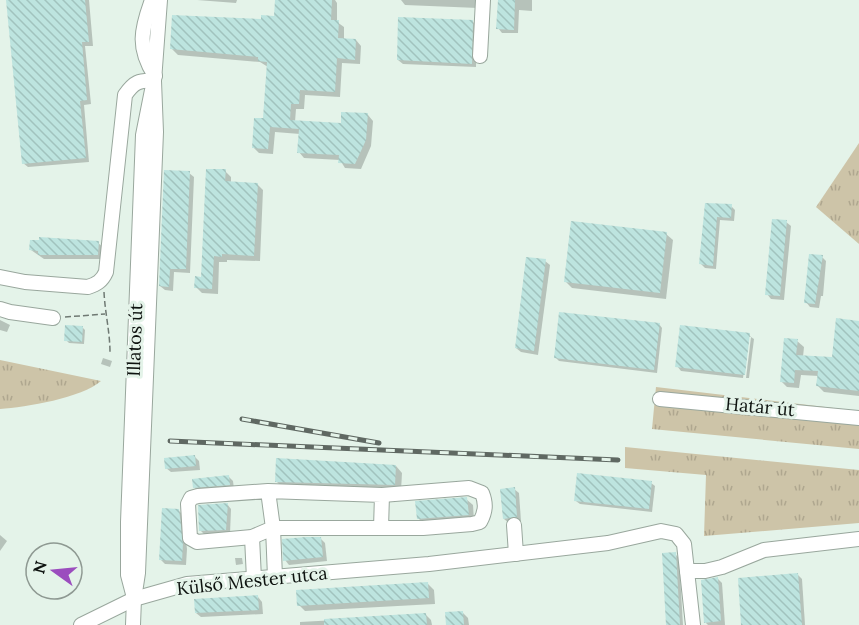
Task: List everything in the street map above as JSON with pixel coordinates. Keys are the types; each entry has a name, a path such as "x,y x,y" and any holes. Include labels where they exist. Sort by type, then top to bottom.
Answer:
{"street":[{"path":"0,277 25,282 88,287 97,284 103,278 106,272 125,95 133,84 155,79 145,60 142,48 144,25 152,0"},
{"name":"Illatos út","path":"133,625 139,561 156,156 155,79 160,0"},
{"path":"480,56 483,0"},
{"path":"0,309 53,318"},
{"name":"Határ út","path":"660,399 859,418"},
{"path":"469,488 482,493 485,501 484,514 480,522 472,524 423,528 273,528 252,537 196,542 190,538 188,504 191,498 198,496 268,490 382,495 469,488"},
{"path":"268,490 273,528 275,577"},
{"path":"381,528 382,495"},
{"path":"514,525 516,554"},
{"name":"Külső Mester utca","path":"81,625 134,599 187,584 429,564 608,543 661,531 676,534 684,544 693,625"},
{"path":"252,537 254,579"},
{"path":"687,571 722,567 764,550 859,539"}],"path":[{"path":"103,278 110,353"},
{"path":"53,318 106,314"}],"green space":[{"path":"859,143 859,244 816,207"},
{"path":"0,360 101,381 68,397 0,409"},
{"path":"656,387 859,411 859,449 652,429"},
{"path":"625,447 859,470 859,523 704,536 706,475 625,468"}],"building":[{"path":"6,0 85,0 89,42 82,42 87,100 80,101 86,158 22,164"},
{"path":"275,0 332,0 331,20 339,20 338,38 356,39 355,60 337,58 335,92 300,90 299,104 291,104 290,120 341,123 341,112 368,113 366,140 355,164 338,163 339,155 297,153 299,129 270,127 268,149 252,148 254,118 263,118 267,62 258,61 258,57 170,49 172,15 261,19 261,15 274,16"},
{"path":"498,0 515,0 514,30 496,29"},
{"path":"398,17 473,20 472,64 397,60"},
{"path":"206,169 226,169 225,181 258,183 254,256 222,254 222,257 214,256 212,289 194,288 195,276 201,277"},
{"path":"164,170 190,171 186,269 170,269 169,287 159,286"},
{"path":"705,203 732,204 731,218 717,217 713,266 699,264"},
{"path":"772,219 787,220 780,296 765,295"},
{"path":"571,221 667,232 660,293 564,282"},
{"path":"39,237 99,241 98,255 38,255 38,251 29,250 30,240 39,240"},
{"path":"809,254 823,255 815,304 804,303"},
{"path":"526,257 546,259 534,351 515,348"},
{"path":"559,312 660,323 654,370 554,358"},
{"path":"836,318 859,321 859,391 816,386 818,371 795,370 794,383 780,382 784,338 798,339 796,355 832,357"},
{"path":"65,325 83,326 82,342 64,341"},
{"path":"680,325 750,333 745,375 675,367"},
{"path":"195,455 196,466 165,469 164,458"},
{"path":"276,458 396,465 395,485 275,482"},
{"path":"577,473 652,481 649,509 574,501"},
{"path":"229,475 230,485 193,488 192,479"},
{"path":"515,487 517,517 503,519 500,489"},
{"path":"467,497 469,515 417,519 415,501"},
{"path":"228,503 226,530 199,531 198,505"},
{"path":"162,508 179,509 183,543 182,561 159,560"},
{"path":"321,537 323,557 283,561 282,539"},
{"path":"676,552 680,625 666,625 662,553"},
{"path":"798,573 802,625 741,625 738,578"},
{"path":"718,577 721,621 704,623 701,580"},
{"path":"428,582 429,598 297,606 296,590"},
{"path":"258,595 259,610 195,613 194,599"},
{"path":"463,611 464,625 446,625 445,612"},
{"path":"426,613 427,625 324,625 324,619"}],"railway":[{"path":"242,419 379,443"},
{"path":"170,441 618,460"}]}
